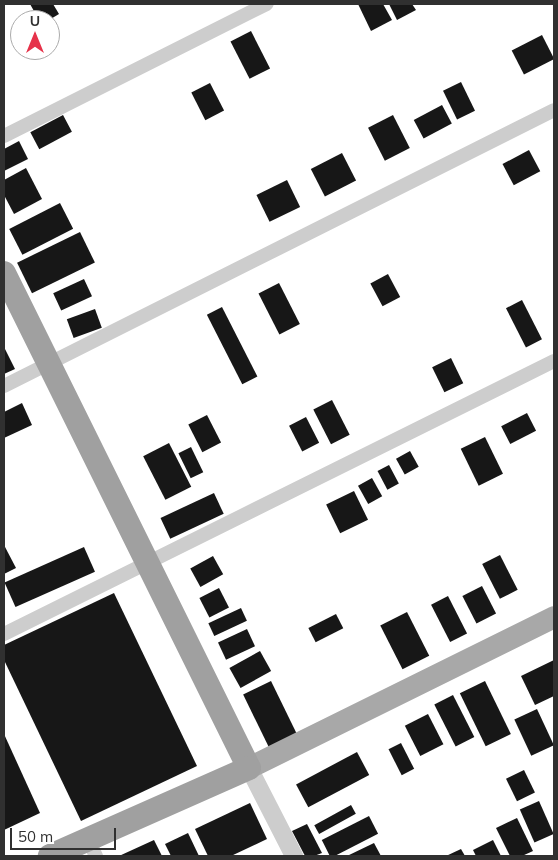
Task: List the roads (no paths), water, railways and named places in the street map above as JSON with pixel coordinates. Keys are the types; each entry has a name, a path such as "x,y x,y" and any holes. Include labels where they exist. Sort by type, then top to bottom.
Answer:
{"highway":[{"path":"4,272 249,768 92,847 50,856"}],"main road":[{"path":"249,768 554,617"}],"street":[{"path":"4,136 267,4"},
{"path":"4,386 554,110"},
{"path":"4,634 554,360"},
{"path":"249,768 294,856"}]}
